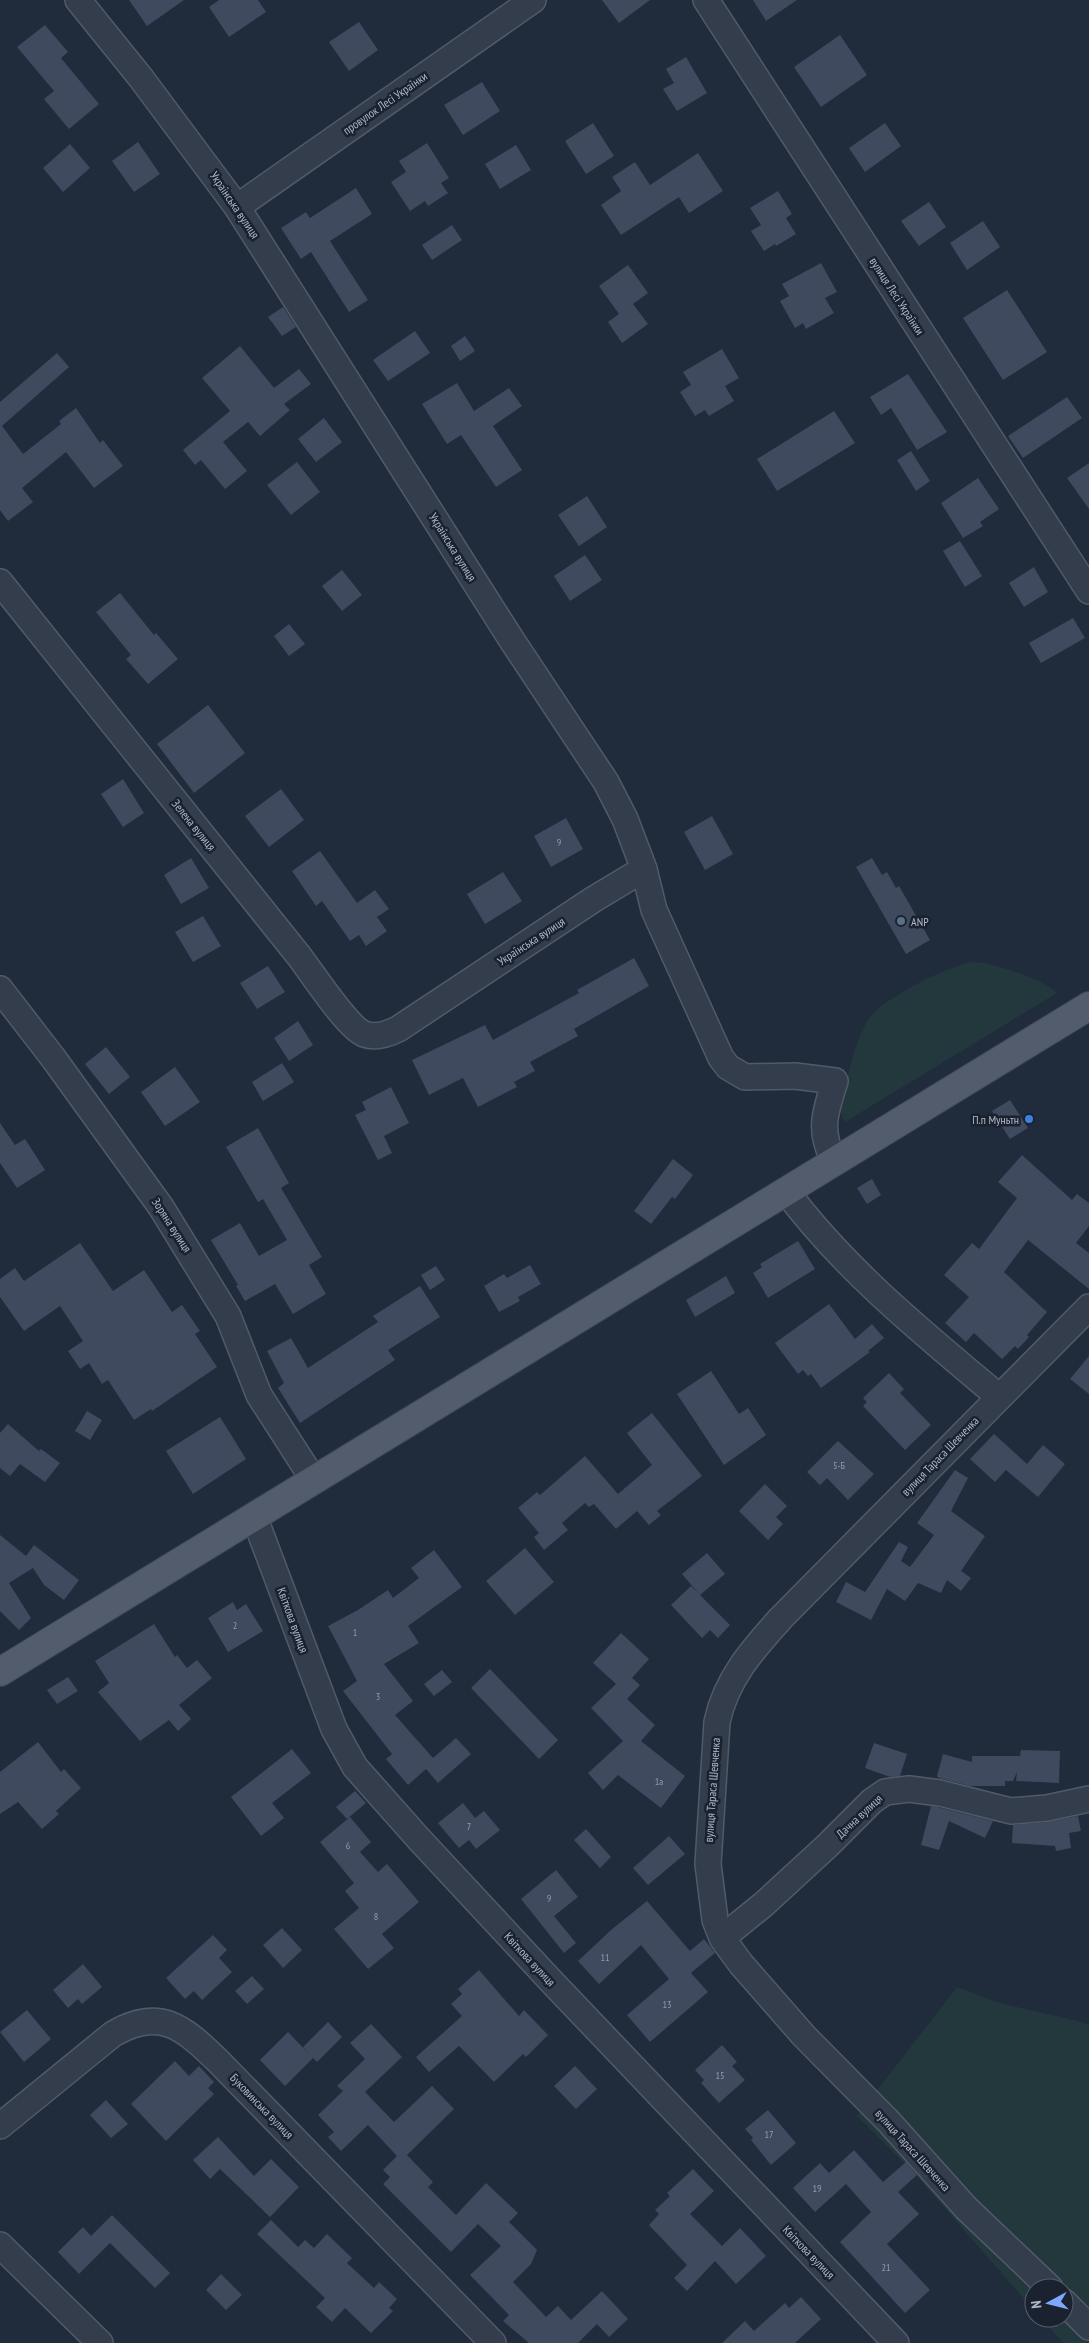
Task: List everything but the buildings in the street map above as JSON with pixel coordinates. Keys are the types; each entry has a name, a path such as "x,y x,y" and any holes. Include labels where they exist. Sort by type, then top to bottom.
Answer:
{"main road":[{"path":"0,1672 1089,1006"}],"street":[{"name":"Українська вулиця","path":"78,0 141,78 238,207 513,642 606,782 625,819 644,869 594,899 403,1026"},
{"name":"провулок Лесі Українки","path":"238,207 533,0"},
{"name":"вулиця Лесі Українки","path":"706,0 1089,591"},
{"name":"Зелена вулиця","path":"0,582 300,956 353,1026 363,1034 372,1036 388,1033 403,1026"},
{"path":"644,869 654,910 721,1058 728,1067 745,1077 795,1076 835,1081 823,1128 827,1148 834,1161"},
{"name":"Зоряна вулиця","path":"0,989 71,1082 161,1208 228,1316 247,1369 259,1395 313,1479"},
{"path":"786,1191 813,1225 889,1302 998,1396"},
{"name":"вулиця Тараса Шевченка","path":"1040,2278 966,2208 888,2122 798,2029 740,1964 722,1938 714,1920 708,1864 715,1740 720,1709 729,1685 752,1651 781,1618 998,1396 1089,1307"},
{"name":"Квіткова вулиця","path":"254,1516 331,1721 347,1756 355,1767 551,1981 896,2343"},
{"name":"Дачна вулиця","path":"722,1938 764,1904 827,1846 872,1801 885,1792 909,1789 940,1793 1011,1811 1047,1808 1089,1799"},
{"name":"Буковинська вулиця","path":"0,2126 113,2034 132,2023 143,2021 165,2022 174,2025 193,2037 218,2061 493,2343"},
{"path":"0,2245 100,2343"},
{"path":"1074,2312 1089,2327"},
{"path":"1084,2343 1089,2333"}],"green space":[{"path":"974,962 993,965 1030,977 1042,982 1057,993 845,1122 841,1112 842,1097 858,1040 870,1017 889,1001 919,983 950,969"},
{"path":"957,1987 1000,2003 1089,2025 1089,2343 1063,2343 1050,2328 1074,2328 1074,2278 1024,2278 1024,2299 912,2171 857,2116"}],"place":[{"name":"ANP","path":"901,921"},
{"name":"П.п Муньтн","path":"1029,1119"}]}
